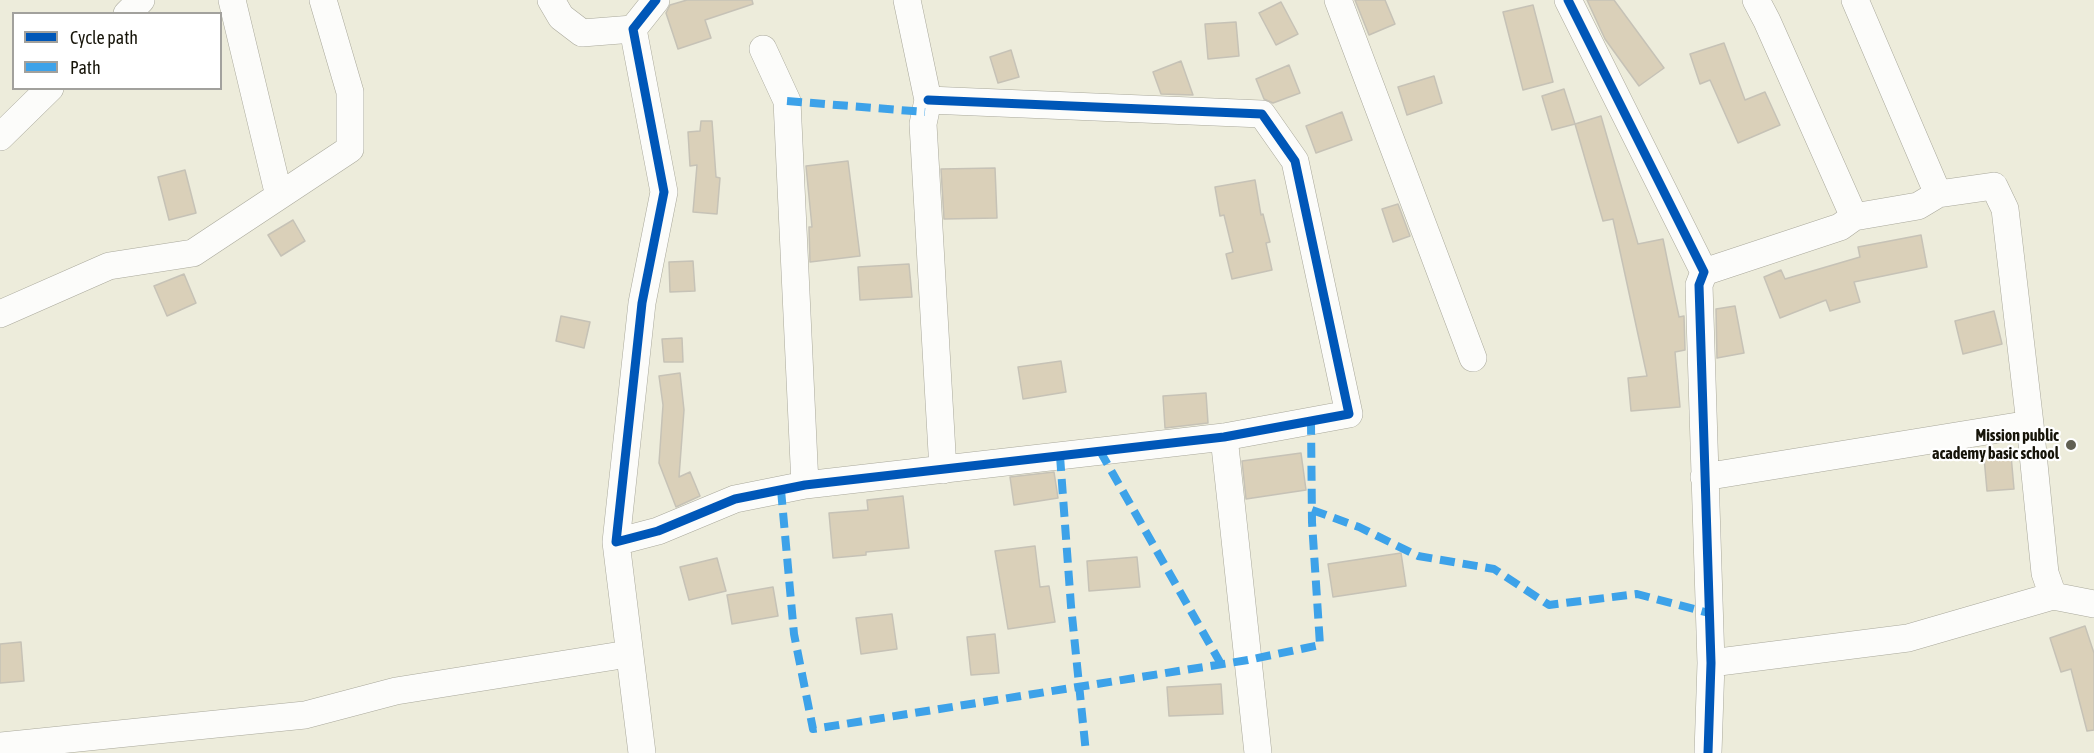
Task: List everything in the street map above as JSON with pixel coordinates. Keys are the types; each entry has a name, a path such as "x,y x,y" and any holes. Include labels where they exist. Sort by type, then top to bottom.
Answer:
{"street":[{"path":"129,12 141,0"},
{"path":"232,0 279,196"},
{"path":"0,314 109,266 193,253 350,149 350,92 323,0"},
{"path":"551,0 561,17 582,33 633,28 656,0"},
{"path":"907,0 928,100 923,124 943,470"},
{"path":"1338,0 1473,358"},
{"path":"1568,0 1704,272 1699,285 1711,663 1708,753"},
{"path":"1755,0 1772,32 1854,217"},
{"path":"1855,0 1938,194"},
{"path":"633,28 664,192 642,303 616,542 642,753"},
{"path":"763,50 787,101 805,485"},
{"path":"0,137 48,90"},
{"path":"616,542 658,531 735,500 805,485 1224,437 1349,414 1295,161 1262,114 928,100"},
{"path":"1704,272 1840,227 1854,217 1918,206 1938,194 1994,186 2005,209 2045,573 2054,596"},
{"path":"1704,477 2030,424"},
{"path":"1224,437 1258,753"},
{"path":"1711,663 1908,638 2054,596 2094,604"},
{"path":"0,746 100,734 306,715 396,691 628,654"}],"building":[{"path":"687,0 752,0 753,4 705,20 711,38 678,49 666,13 670,5"},
{"path":"1355,0 1385,0 1395,24 1369,35"},
{"path":"1587,0 1614,0 1664,68 1639,86 1605,39"},
{"path":"1281,2 1298,34 1276,45 1259,13"},
{"path":"1533,5 1553,82 1523,90 1503,12"},
{"path":"1236,22 1239,56 1208,59 1205,24"},
{"path":"1724,43 1745,100 1765,92 1780,125 1738,143 1710,80 1700,84 1690,54"},
{"path":"1011,50 1019,77 998,83 990,57"},
{"path":"1181,61 1193,95 1161,94 1153,72"},
{"path":"1289,65 1300,93 1273,103 1264,99 1256,79"},
{"path":"1434,76 1442,103 1407,115 1398,87"},
{"path":"1564,89 1575,124 1552,130 1542,96"},
{"path":"1342,112 1352,140 1316,153 1306,126"},
{"path":"1601,116 1638,244 1663,239 1679,317 1684,316 1685,350 1675,352 1680,407 1631,411 1628,378 1647,376 1613,219 1603,221 1575,124"},
{"path":"701,121 712,121 716,177 720,178 717,214 693,212 697,165 690,166 688,132 700,131"},
{"path":"848,161 860,256 810,262 809,227 812,227 806,166"},
{"path":"995,168 997,218 944,219 941,169"},
{"path":"185,170 196,213 169,220 158,177"},
{"path":"1255,180 1261,215 1263,214 1270,242 1266,243 1272,270 1232,279 1226,254 1233,252 1224,215 1220,216 1215,187"},
{"path":"1398,204 1410,236 1393,242 1382,209"},
{"path":"293,220 305,241 281,256 268,235"},
{"path":"1921,235 1927,267 1854,282 1860,302 1830,311 1826,300 1780,318 1764,277 1781,270 1785,279 1860,257 1858,247"},
{"path":"693,261 695,291 670,292 669,262"},
{"path":"909,264 912,297 860,300 858,267"},
{"path":"184,274 196,303 167,316 154,286"},
{"path":"1735,306 1744,353 1717,358 1716,309"},
{"path":"1994,311 2002,344 1963,354 1955,321"},
{"path":"561,316 590,322 584,348 556,341"},
{"path":"682,338 683,362 664,362 662,339"},
{"path":"1061,361 1066,392 1023,399 1018,367"},
{"path":"680,373 684,410 679,477 690,472 700,496 676,507 659,463 663,405 659,376"},
{"path":"1206,393 1208,423 1165,428 1163,396"},
{"path":"1301,453 1306,490 1246,499 1242,461"},
{"path":"2011,455 2014,489 1987,491 1984,457"},
{"path":"1054,472 1058,498 1014,505 1010,477"},
{"path":"903,496 909,548 833,558 829,513 868,510 867,500"},
{"path":"1035,546 1040,587 1049,586 1055,622 1008,629 995,551"},
{"path":"1401,553 1406,586 1333,597 1328,564"},
{"path":"1137,557 1140,587 1089,591 1087,561"},
{"path":"717,558 726,591 689,600 680,567"},
{"path":"773,587 778,616 732,624 727,595"},
{"path":"892,614 897,649 861,654 856,618"},
{"path":"2085,626 2094,653 2094,730 2087,731 2071,669 2061,672 2050,638"},
{"path":"995,634 999,673 971,675 967,637"},
{"path":"21,642 24,681 0,683 0,644"},
{"path":"1221,684 1223,714 1169,716 1167,687"}],"marked path":[{"path":"787,101 925,112"},
{"path":"781,490 794,634 813,729 1248,660 1320,645 1312,522 1311,421"},
{"path":"1100,451 1221,664"},
{"path":"1060,456 1071,606 1086,753"},
{"path":"1312,510 1359,527 1418,556 1494,569 1549,605 1637,594 1709,613"}],"cycle path":[{"path":"656,0 633,29 664,192 642,303 616,542 658,531 735,499 805,485 1224,437 1349,414 1295,161 1262,114 928,100"},
{"path":"1568,0 1704,272 1699,285 1711,663 1708,753"}],"place":[{"name":"Mission public academy basic school","path":"2071,445"}]}
